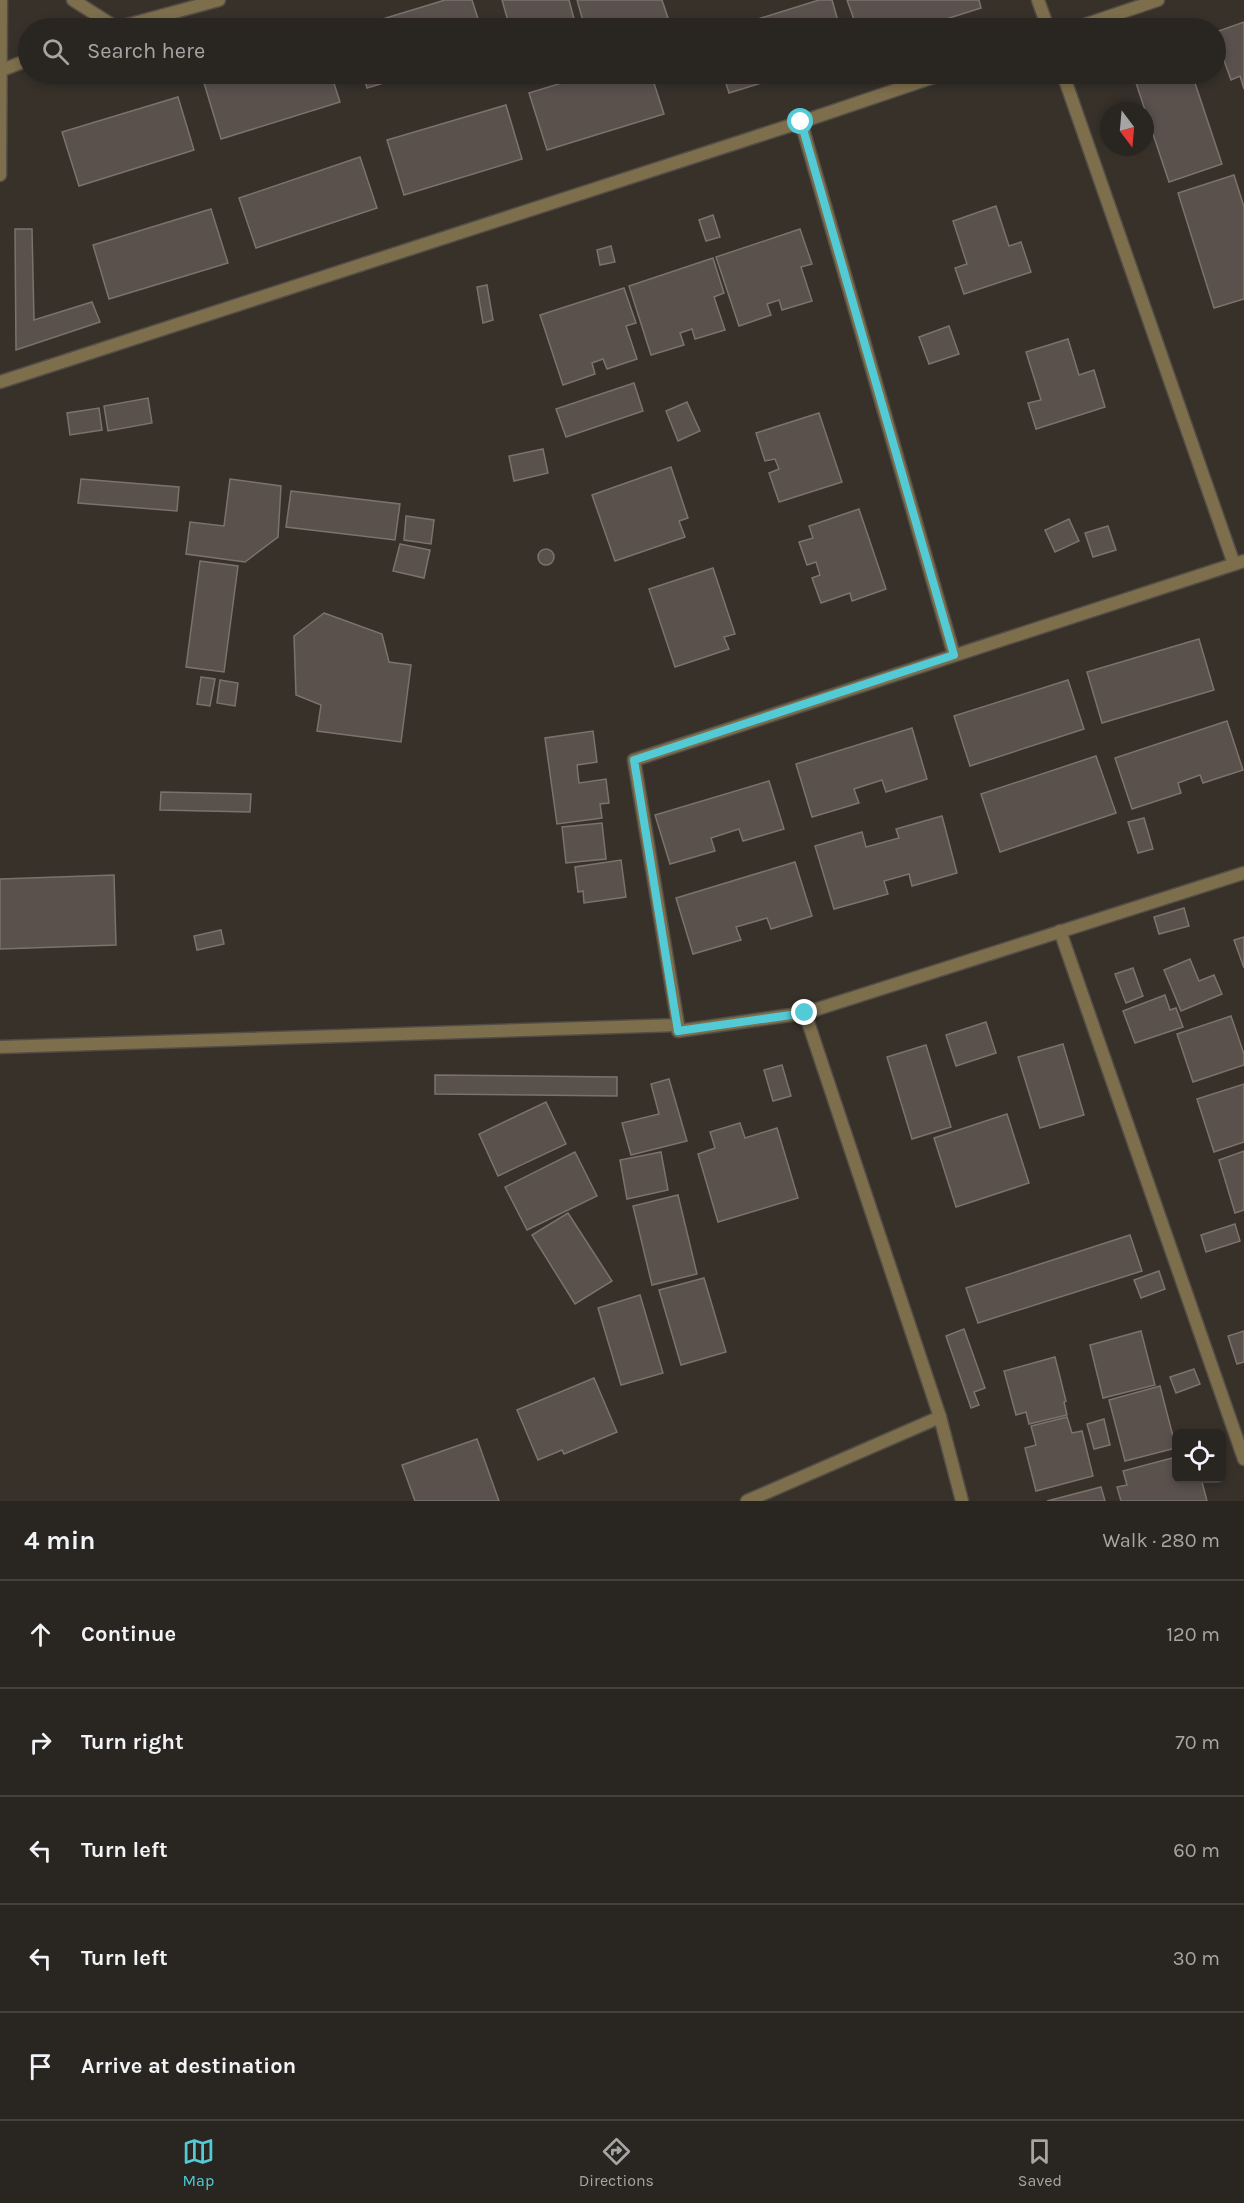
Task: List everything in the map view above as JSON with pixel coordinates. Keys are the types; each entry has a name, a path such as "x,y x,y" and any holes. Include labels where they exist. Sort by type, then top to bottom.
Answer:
{"street":[{"path":"0,175 2,0"},
{"path":"73,0 101,18"},
{"path":"153,18 219,0"},
{"path":"1038,0 1044,18"},
{"path":"1105,18 1158,0"},
{"path":"2,70 18,64"},
{"path":"0,382 913,84"},
{"path":"1067,84 1239,563 634,760 678,1031 805,1013 1244,873"},
{"path":"801,122 954,655"},
{"path":"1060,931 1244,1459"},
{"path":"805,1013 940,1417 962,1501"},
{"path":"0,1047 678,1025"},
{"path":"747,1501 940,1417"}],"building":[{"path":"445,0 472,0 478,18 386,18"},
{"path":"502,0 569,0 574,18 507,18"},
{"path":"577,0 662,0 668,18 582,18"},
{"path":"819,0 832,0 837,18 761,18"},
{"path":"847,0 979,0 981,8 950,18 853,18"},
{"path":"1244,22 1244,89 1240,76 1231,80 1226,66 1226,28"},
{"path":"204,84 334,84 340,102 221,139"},
{"path":"366,84 380,84 367,88"},
{"path":"558,84 654,84 664,114 547,150 529,93"},
{"path":"726,84 758,84 729,93"},
{"path":"1136,84 1195,84 1222,164 1169,182 1154,137 1154,102 1142,102"},
{"path":"178,97 194,150 79,186 62,132"},
{"path":"506,105 522,159 404,195 387,140"},
{"path":"360,157 377,208 256,248 239,198"},
{"path":"1234,175 1244,207 1244,299 1214,308 1178,193"},
{"path":"996,206 1009,246 1021,242 1031,272 964,294 955,268 967,264 953,221"},
{"path":"211,209 228,263 109,299 93,245"},
{"path":"713,215 720,237 706,241 699,220"},
{"path":"15,229 32,229 34,320 92,302 100,322 16,350"},
{"path":"800,229 812,264 801,267 812,301 782,310 779,300 767,304 771,315 739,326 716,257"},
{"path":"611,246 615,262 600,265 597,250"},
{"path":"713,258 724,293 714,297 725,330 695,339 692,329 680,333 684,345 651,355 629,286"},
{"path":"487,285 493,320 483,323 477,287"},
{"path":"624,288 636,323 626,326 637,359 607,369 603,359 592,363 595,374 563,385 540,315"},
{"path":"949,326 959,354 929,364 919,337"},
{"path":"1068,339 1079,375 1094,370 1105,407 1036,429 1028,403 1041,400 1026,352"},
{"path":"634,383 643,411 566,437 556,409"},
{"path":"148,398 152,423 108,431 104,406"},
{"path":"687,402 700,431 678,441 666,411"},
{"path":"99,408 102,430 70,435 67,413"},
{"path":"819,413 842,482 779,502 769,473 779,469 775,459 765,461 756,433"},
{"path":"543,449 548,473 514,481 509,456"},
{"path":"671,467 688,518 679,521 685,537 615,561 592,495"},
{"path":"81,479 179,487 177,511 78,503"},
{"path":"230,479 281,486 278,537 245,562 186,554 190,522 224,526"},
{"path":"291,491 400,504 395,540 286,527"},
{"path":"859,509 886,589 852,601 850,593 821,603 812,578 820,575 816,562 807,565 799,542 813,538 809,526"},
{"path":"406,516 434,520 431,544 404,540"},
{"path":"1069,519 1079,541 1055,552 1045,530"},
{"path":"1108,526 1116,550 1093,557 1085,533"},
{"path":"400,544 430,550 424,578 393,571"},
{"path":"543,549 549,549 554,557 552,563 543,565 538,560 538,554"},
{"path":"200,561 238,566 224,672 186,667"},
{"path":"713,568 735,634 724,637 729,649 675,667 649,589"},
{"path":"324,613 382,634 389,662 411,665 401,742 317,731 321,705 296,695 294,636"},
{"path":"1199,639 1214,690 1102,723 1087,672"},
{"path":"201,677 215,679 210,706 197,704"},
{"path":"220,680 238,683 235,706 217,703"},
{"path":"1068,680 1084,729 970,766 954,716"},
{"path":"1227,721 1243,770 1203,783 1200,775 1178,783 1181,793 1132,809 1115,758"},
{"path":"912,728 927,779 886,792 882,780 854,789 859,803 812,817 796,764"},
{"path":"593,731 597,762 577,765 579,783 606,779 609,803 600,804 602,818 557,824 545,738"},
{"path":"1096,756 1116,813 1000,852 981,794"},
{"path":"769,781 784,829 743,841 739,829 711,838 715,851 670,864 655,815"},
{"path":"161,792 251,794 250,812 160,810"},
{"path":"942,816 957,873 912,886 909,874 884,881 888,894 834,909 815,846 862,832 866,847 899,838 896,829"},
{"path":"1144,818 1153,849 1138,853 1128,822"},
{"path":"602,823 606,859 566,863 562,827"},
{"path":"621,860 626,897 584,903 583,891 578,892 575,867"},
{"path":"795,862 812,916 771,929 767,918 736,927 741,940 693,954 676,898"},
{"path":"114,875 116,945 0,949 0,879"},
{"path":"1184,908 1189,926 1159,934 1154,917"},
{"path":"221,930 224,944 197,950 194,936"},
{"path":"1244,937 1244,968 1234,940"},
{"path":"1190,959 1199,981 1214,975 1222,994 1181,1011 1164,970"},
{"path":"1133,968 1143,996 1126,1003 1115,974"},
{"path":"1165,995 1170,1010 1176,1008 1183,1027 1135,1043 1123,1011"},
{"path":"1231,1016 1244,1054 1244,1065 1193,1082 1177,1034"},
{"path":"986,1022 996,1053 956,1066 946,1035"},
{"path":"1063,1044 1084,1115 1040,1128 1018,1057"},
{"path":"926,1045 951,1127 912,1139 887,1057"},
{"path":"782,1065 791,1096 773,1101 764,1070"},
{"path":"435,1075 617,1077 617,1096 435,1094"},
{"path":"669,1079 687,1141 631,1155 622,1123 659,1114 651,1084"},
{"path":"1244,1084 1244,1142 1214,1152 1197,1099"},
{"path":"546,1102 566,1144 498,1176 479,1134"},
{"path":"1007,1114 1029,1183 956,1207 934,1138"},
{"path":"740,1123 745,1138 777,1128 798,1198 718,1222 698,1154 715,1148 710,1132"},
{"path":"1244,1151 1244,1210 1235,1213 1219,1160"},
{"path":"575,1152 597,1196 527,1230 505,1187"},
{"path":"661,1152 668,1190 627,1199 620,1160"},
{"path":"678,1195 697,1274 652,1285 633,1206"},
{"path":"568,1213 612,1281 575,1304 532,1235"},
{"path":"1235,1224 1240,1241 1206,1252 1201,1235"},
{"path":"1130,1235 1142,1271 978,1323 966,1288"},
{"path":"1159,1271 1165,1289 1141,1298 1134,1280"},
{"path":"704,1278 726,1352 681,1365 659,1290"},
{"path":"640,1295 663,1373 621,1385 598,1308"},
{"path":"964,1329 985,1388 974,1392 979,1405 971,1408 946,1336"},
{"path":"1141,1331 1155,1385 1103,1398 1090,1345"},
{"path":"1244,1331 1244,1362 1237,1364 1228,1336"},
{"path":"1055,1357 1066,1401 1064,1402 1067,1415 1029,1424 1026,1412 1016,1415 1004,1371"},
{"path":"1194,1369 1200,1384 1176,1393 1170,1377"},
{"path":"594,1378 617,1432 564,1454 562,1450 538,1460 517,1410"},
{"path":"1160,1386 1172,1432 1172,1449 1125,1461 1109,1400"},
{"path":"1067,1417 1072,1433 1082,1431 1093,1476 1036,1491 1025,1448 1036,1445 1031,1426"},
{"path":"1104,1419 1110,1445 1094,1449 1087,1424"},
{"path":"477,1439 499,1501 415,1501 402,1465"},
{"path":"1172,1458 1172,1483 1202,1483 1207,1501 1121,1501 1117,1487 1127,1485 1123,1471"},
{"path":"1101,1487 1105,1501 1047,1501"}],"route":[{"path":"801,122 954,655 634,760 678,1031 805,1013"}]}
